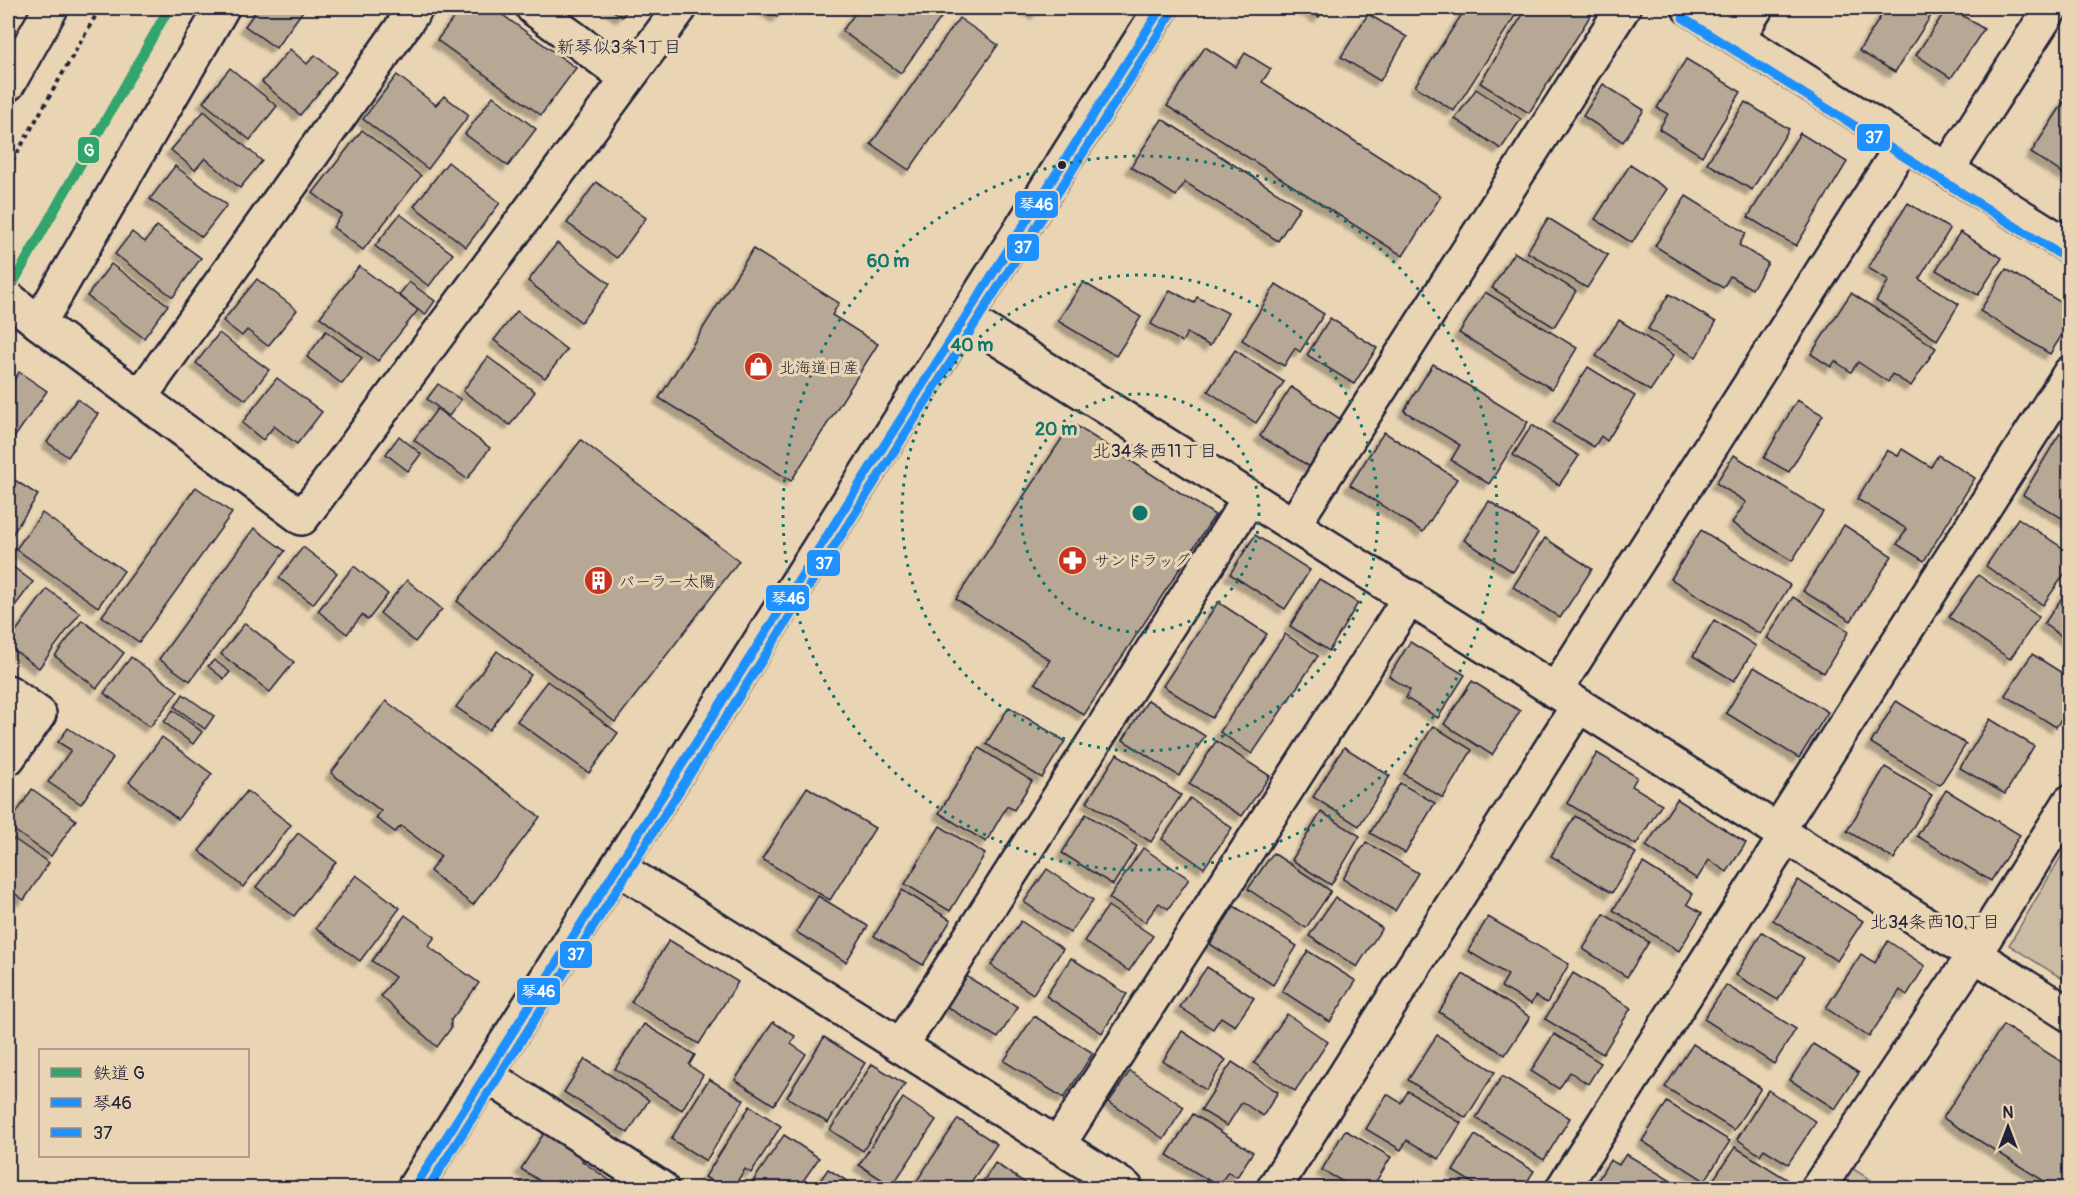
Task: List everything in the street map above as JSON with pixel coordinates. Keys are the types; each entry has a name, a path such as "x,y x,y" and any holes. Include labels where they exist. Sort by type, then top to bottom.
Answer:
{"street":[{"path":"9,79 51,8"},
{"path":"39,323 222,8"},
{"path":"140,397 416,8"},
{"path":"533,8 627,78"},
{"path":"8,298 302,518 680,8"},
{"path":"414,1188 1161,8"},
{"path":"1294,524 1623,8"},
{"path":"1689,8 2070,247"},
{"path":"1737,38 1756,8"},
{"path":"1947,170 2051,8"},
{"path":"1274,1188 1904,143"},
{"path":"965,318 2070,1015"},
{"path":"1563,1188 2070,373"},
{"path":"901,1046 1250,497"},
{"path":"1058,1145 1410,597"},
{"path":"8,692 39,714 8,758"},
{"path":"1818,1188 1974,955 2070,802"},
{"path":"617,867 1126,1188"},
{"path":"486,1075 661,1188"}],"path":[{"path":"8,169 100,8"}],"shaded area":[{"path":"2069,843 2070,983 2009,945"},
{"path":"1837,1159 1884,1188 1818,1188"}],"building":[{"path":"258,8 305,8 276,48 245,26"},
{"path":"461,8 493,8 576,68 541,115 437,40"},
{"path":"609,8 629,8 622,17"},
{"path":"764,8 785,8 777,17"},
{"path":"859,8 948,8 901,73 842,31"},
{"path":"1026,8 1041,8 1036,14"},
{"path":"1303,8 1325,8 1319,17"},
{"path":"1466,8 1520,8 1454,111 1415,86"},
{"path":"1527,8 1594,10 1529,113 1480,83"},
{"path":"1886,8 1936,8 1895,72 1859,51"},
{"path":"1947,8 1951,8 1984,29 1951,78 1916,55"},
{"path":"1368,14 1407,37 1380,81 1341,57"},
{"path":"959,18 998,45 909,170 871,144"},
{"path":"1205,47 1236,67 1245,53 1271,69 1262,82 1441,196 1403,256 1167,106"},
{"path":"290,49 307,64 315,55 336,72 300,115 262,82"},
{"path":"1686,59 1741,92 1702,156 1659,129 1668,114 1657,108"},
{"path":"230,68 277,106 250,140 203,102"},
{"path":"397,75 436,105 444,96 469,115 428,169 363,119"},
{"path":"1603,84 1644,110 1623,142 1583,116"},
{"path":"1476,89 1521,119 1501,149 1455,119"},
{"path":"493,96 536,129 508,166 465,134"},
{"path":"2067,97 2070,98 2070,167 2065,175 2031,153"},
{"path":"1745,102 1789,129 1752,190 1707,163"},
{"path":"204,111 262,161 240,188 205,158 195,170 171,150"},
{"path":"1162,119 1300,207 1278,241 1185,182 1176,196 1131,167"},
{"path":"362,130 421,176 363,250 333,227 342,215 313,193"},
{"path":"1800,133 1847,162 1796,246 1748,217"},
{"path":"448,162 500,203 466,247 414,206"},
{"path":"1630,165 1667,189 1632,243 1595,219"},
{"path":"175,166 227,205 202,237 150,199"},
{"path":"596,182 646,218 617,258 567,223"},
{"path":"1686,196 1746,233 1739,245 1768,263 1752,289 1730,276 1723,288 1655,246"},
{"path":"1908,203 1950,229 1919,279 1959,304 1937,340 1876,301 1889,280 1868,268"},
{"path":"400,214 453,254 429,286 375,246"},
{"path":"1548,218 1608,255 1587,288 1527,252"},
{"path":"157,226 201,258 173,297 115,254 132,232 145,242"},
{"path":"1960,232 2002,258 1978,295 1936,270"},
{"path":"557,243 610,284 581,322 528,281"},
{"path":"753,249 839,303 832,315 878,344 791,481 659,398"},
{"path":"1514,252 1576,291 1554,327 1492,288"},
{"path":"111,264 168,305 144,338 87,296"},
{"path":"359,266 418,310 378,361 320,317"},
{"path":"2006,269 2070,308 2070,322 2050,354 1980,311"},
{"path":"257,279 297,310 268,346 247,330 242,336 223,321"},
{"path":"409,282 435,301 425,315 399,295"},
{"path":"1083,282 1141,317 1116,356 1058,321"},
{"path":"1276,284 1324,314 1300,352 1295,348 1284,366 1242,340"},
{"path":"1170,290 1194,303 1197,297 1228,313 1210,346 1187,333 1182,342 1151,324"},
{"path":"1485,292 1577,348 1552,389 1459,333"},
{"path":"1851,293 1936,348 1911,386 1892,374 1888,382 1858,362 1851,372 1835,361 1831,367 1811,354"},
{"path":"1669,294 1716,322 1696,357 1648,329"},
{"path":"517,311 567,350 545,378 494,340"},
{"path":"1330,318 1377,348 1354,384 1307,355"},
{"path":"1619,320 1674,355 1650,391 1596,356"},
{"path":"326,331 362,358 342,384 307,357"},
{"path":"219,333 269,370 246,400 196,363"},
{"path":"1235,350 1284,382 1256,423 1208,391"},
{"path":"488,357 535,392 510,425 463,391"},
{"path":"1433,364 1528,422 1489,484 1451,460 1460,445 1404,411"},
{"path":"1588,367 1635,396 1607,441 1601,436 1594,447 1553,422"},
{"path":"19,372 47,391 11,442 8,439 8,389"},
{"path":"277,378 322,412 297,444 274,426 263,440 242,423"},
{"path":"438,384 461,400 449,416 427,399"},
{"path":"1291,387 1342,420 1312,468 1260,436"},
{"path":"77,399 98,414 68,457 47,442"},
{"path":"1797,400 1823,415 1789,472 1764,458"},
{"path":"437,409 490,448 467,479 414,440"},
{"path":"1072,423 1215,515 1084,715 1035,683 1050,660 956,599"},
{"path":"1532,425 1579,456 1559,485 1513,455"},
{"path":"1384,432 1457,479 1423,532 1350,485"},
{"path":"2060,433 2070,439 2070,523 2023,495"},
{"path":"399,436 421,454 408,471 386,454"},
{"name":"パーラー太陽","path":"581,440 739,561 615,722 457,601"},
{"path":"1902,449 1931,467 1938,455 1975,478 1924,561 1897,544 1907,529 1857,499 1887,450 1898,456"},
{"path":"1734,455 1823,512 1792,561 1732,523 1746,502 1716,483"},
{"path":"10,477 38,495 8,541 8,480"},
{"path":"196,487 232,513 139,642 102,616"},
{"path":"1489,501 1538,533 1513,572 1464,540"},
{"path":"42,513 124,571 98,607 16,549"},
{"path":"2018,518 2070,553 2070,566 2043,605 1986,566"},
{"path":"1844,525 1892,556 1851,621 1803,591"},
{"path":"254,528 285,551 190,681 159,659"},
{"path":"1701,530 1790,585 1760,634 1671,579"},
{"path":"1255,535 1310,570 1285,609 1230,574"},
{"path":"1545,538 1592,569 1560,618 1513,587"},
{"path":"303,547 337,573 313,604 279,578"},
{"path":"8,563 33,582 8,615"},
{"path":"354,566 388,594 368,620 362,615 347,634 318,611"},
{"path":"1978,575 2039,617 2010,659 1949,617"},
{"path":"1319,579 1358,603 1329,651 1290,626"},
{"path":"407,580 442,609 415,642 380,613"},
{"path":"2070,586 2070,642 2044,624"},
{"path":"47,589 80,613 39,668 8,646 8,642"},
{"path":"1793,597 1849,631 1824,673 1767,638"},
{"path":"1218,602 1267,634 1212,718 1163,686"},
{"path":"82,620 124,653 97,688 55,656"},
{"path":"1714,620 1756,646 1734,681 1693,656"},
{"path":"245,623 294,662 270,692 221,654"},
{"path":"1285,634 1318,656 1252,754 1220,732"},
{"path":"1410,642 1465,675 1438,718 1406,698 1410,690 1389,676"},
{"path":"497,651 531,675 489,730 456,707"},
{"path":"2032,654 2070,678 2070,707 2056,727 2005,695"},
{"path":"131,657 178,691 150,727 104,693"},
{"path":"214,660 230,672 224,679 208,666"},
{"path":"1754,667 1828,712 1799,758 1726,713"},
{"path":"547,681 618,733 589,773 517,721"},
{"path":"1472,681 1520,711 1492,755 1444,724"},
{"path":"183,694 214,716 205,729 175,707"},
{"path":"1148,700 1205,736 1179,776 1123,740"},
{"path":"386,701 540,817 473,905 430,871 441,856 401,826 395,832 376,818 381,811 331,773"},
{"path":"1896,701 1966,744 1940,785 1871,743"},
{"path":"1009,707 1065,741 1042,778 986,744"},
{"path":"173,710 202,732 193,744 164,722"},
{"path":"1990,719 2034,746 2005,794 1960,768"},
{"path":"1433,726 1472,750 1443,798 1404,774"},
{"path":"68,728 113,758 81,804 48,782 71,750 58,742"},
{"path":"162,737 212,774 178,819 129,782"},
{"path":"1216,741 1270,776 1242,816 1189,784"},
{"path":"1344,747 1390,776 1359,826 1313,797"},
{"path":"979,748 1032,781 1014,810 1007,806 986,842 939,813"},
{"path":"1597,753 1637,777 1632,786 1662,804 1636,845 1567,803"},
{"path":"1117,754 1181,795 1151,842 1087,802"},
{"path":"1885,767 1932,795 1894,859 1847,831"},
{"path":"1400,783 1435,803 1405,853 1370,833"},
{"path":"807,787 875,828 830,900 762,859"},
{"path":"32,789 76,820 51,856 8,826"},
{"path":"1946,790 2020,835 1991,881 1917,836"},
{"path":"247,791 291,825 243,887 199,851"},
{"path":"1190,798 1232,828 1204,868 1162,839"},
{"path":"1677,799 1746,843 1727,872 1709,860 1697,879 1646,846"},
{"path":"1321,812 1360,836 1331,885 1292,860"},
{"path":"1086,814 1137,846 1113,885 1062,853"},
{"path":"1575,816 1636,853 1612,893 1551,856"},
{"path":"940,826 985,854 950,911 905,884"},
{"path":"298,833 336,862 294,916 256,887"},
{"path":"14,839 49,863 24,900 8,889 8,844"},
{"path":"1366,842 1418,873 1395,911 1343,879"},
{"path":"1143,848 1189,879 1168,909 1159,903 1145,922 1109,898"},
{"path":"1273,853 1331,891 1306,928 1248,889"},
{"path":"1643,863 1693,894 1687,904 1702,913 1679,951 1613,910"},
{"path":"1047,869 1093,900 1070,933 1024,902"},
{"path":"356,875 400,908 360,961 316,928"},
{"path":"1798,880 1863,921 1837,961 1773,920"},
{"path":"902,890 951,920 923,965 874,936"},
{"path":"818,896 868,926 846,962 796,932"},
{"path":"1335,897 1382,928 1357,967 1309,936"},
{"path":"1108,906 1153,936 1129,971 1084,941"},
{"path":"1234,906 1297,946 1273,985 1210,944"},
{"path":"1604,914 1649,942 1627,977 1583,949"},
{"path":"405,915 435,937 428,946 479,983 451,1020 451,1028 437,1047 381,996 395,977 372,961"},
{"path":"1488,917 1569,964 1547,1003 1535,996 1531,1004 1501,987 1508,975 1468,951"},
{"path":"1021,921 1063,949 1033,994 991,965"},
{"path":"1762,932 1804,958 1778,1000 1736,975"},
{"path":"669,940 738,982 699,1044 631,1002"},
{"path":"1888,941 1925,966 1907,995 1900,990 1869,1037 1826,1008 1861,954 1875,963"},
{"path":"1308,951 1356,981 1330,1022 1282,991"},
{"path":"1071,958 1127,994 1102,1033 1046,996"},
{"path":"1207,967 1254,998 1235,1026 1221,1017 1213,1029 1180,1007"},
{"path":"1573,973 1631,1008 1603,1054 1545,1019"},
{"path":"1463,974 1530,1017 1505,1055 1439,1012"},
{"path":"966,976 1018,1007 998,1038 947,1007"},
{"path":"1726,985 1796,1029 1774,1064 1704,1019"},
{"path":"1287,1014 1328,1042 1295,1091 1254,1063"},
{"path":"1034,1016 1093,1053 1064,1098 1004,1061"},
{"path":"773,1022 795,1036 791,1044 806,1054 774,1105 735,1080"},
{"path":"644,1024 695,1055 689,1065 703,1075 682,1110 615,1069"},
{"path":"2003,1025 2070,1067 2070,1188 2055,1188 1943,1118"},
{"path":"1182,1031 1226,1060 1206,1090 1163,1061"},
{"path":"1554,1034 1601,1063 1588,1084 1570,1072 1559,1089 1531,1071"},
{"path":"1437,1035 1495,1072 1466,1118 1408,1080"},
{"path":"824,1037 865,1063 828,1123 787,1097"},
{"path":"1693,1044 1761,1088 1734,1130 1665,1087"},
{"path":"1813,1044 1859,1073 1835,1109 1790,1080"},
{"path":"585,1059 649,1100 628,1133 564,1092"},
{"path":"1232,1062 1278,1092 1263,1116 1242,1102 1227,1126 1201,1110"},
{"path":"872,1064 905,1084 863,1151 830,1130"},
{"path":"1130,1071 1184,1107 1164,1139 1109,1102"},
{"path":"1502,1076 1570,1118 1544,1160 1476,1118"},
{"path":"709,1079 744,1100 706,1161 671,1139"},
{"path":"1768,1090 1816,1122 1788,1164 1764,1149 1760,1155 1737,1139"},
{"path":"1408,1091 1461,1123 1439,1159 1407,1140 1401,1150 1366,1129 1387,1094 1401,1103"},
{"path":"903,1098 936,1120 892,1186 859,1165"},
{"path":"1667,1102 1730,1141 1705,1181 1642,1141"},
{"path":"750,1106 781,1126 751,1173 745,1169 733,1188 723,1188 705,1177"},
{"path":"1193,1114 1253,1152 1237,1177 1228,1172 1218,1186 1167,1155"},
{"path":"958,1119 997,1144 967,1188 912,1188"},
{"path":"546,1130 585,1156 582,1161 621,1188 551,1188 521,1169"},
{"path":"1345,1130 1391,1157 1372,1188 1354,1188 1322,1170"},
{"path":"784,1135 819,1158 798,1188 750,1186"},
{"path":"1475,1135 1534,1171 1523,1188 1481,1188 1453,1171"},
{"path":"1735,1147 1793,1183 1789,1188 1708,1188"},
{"path":"1626,1154 1683,1188 1593,1188 1610,1160 1619,1165"},
{"path":"995,1163 1033,1188 979,1188"},
{"path":"828,1169 858,1188 815,1188"},
{"path":"521,1182 530,1188 517,1188"}],"rail line":[{"name":"G","path":"8,292 169,8"}],"transit line":[{"name":"琴46","path":"414,1188 1161,8"},
{"name":"37","path":"428,1188 1171,14"},
{"name":"37","path":"1683,18 2064,257"}],"place":[{"name":"北海道日産","path":"758,367"},
{"name":"サンドラッグ","path":"1073,560"},
{"name":"パーラー太陽","path":"598,581"}],"district":[{"name":"新琴似3条1丁目","path":"619,47"},
{"name":"北34条西11丁目","path":"1155,451"},
{"name":"北34条西10丁目","path":"1935,922"}]}
